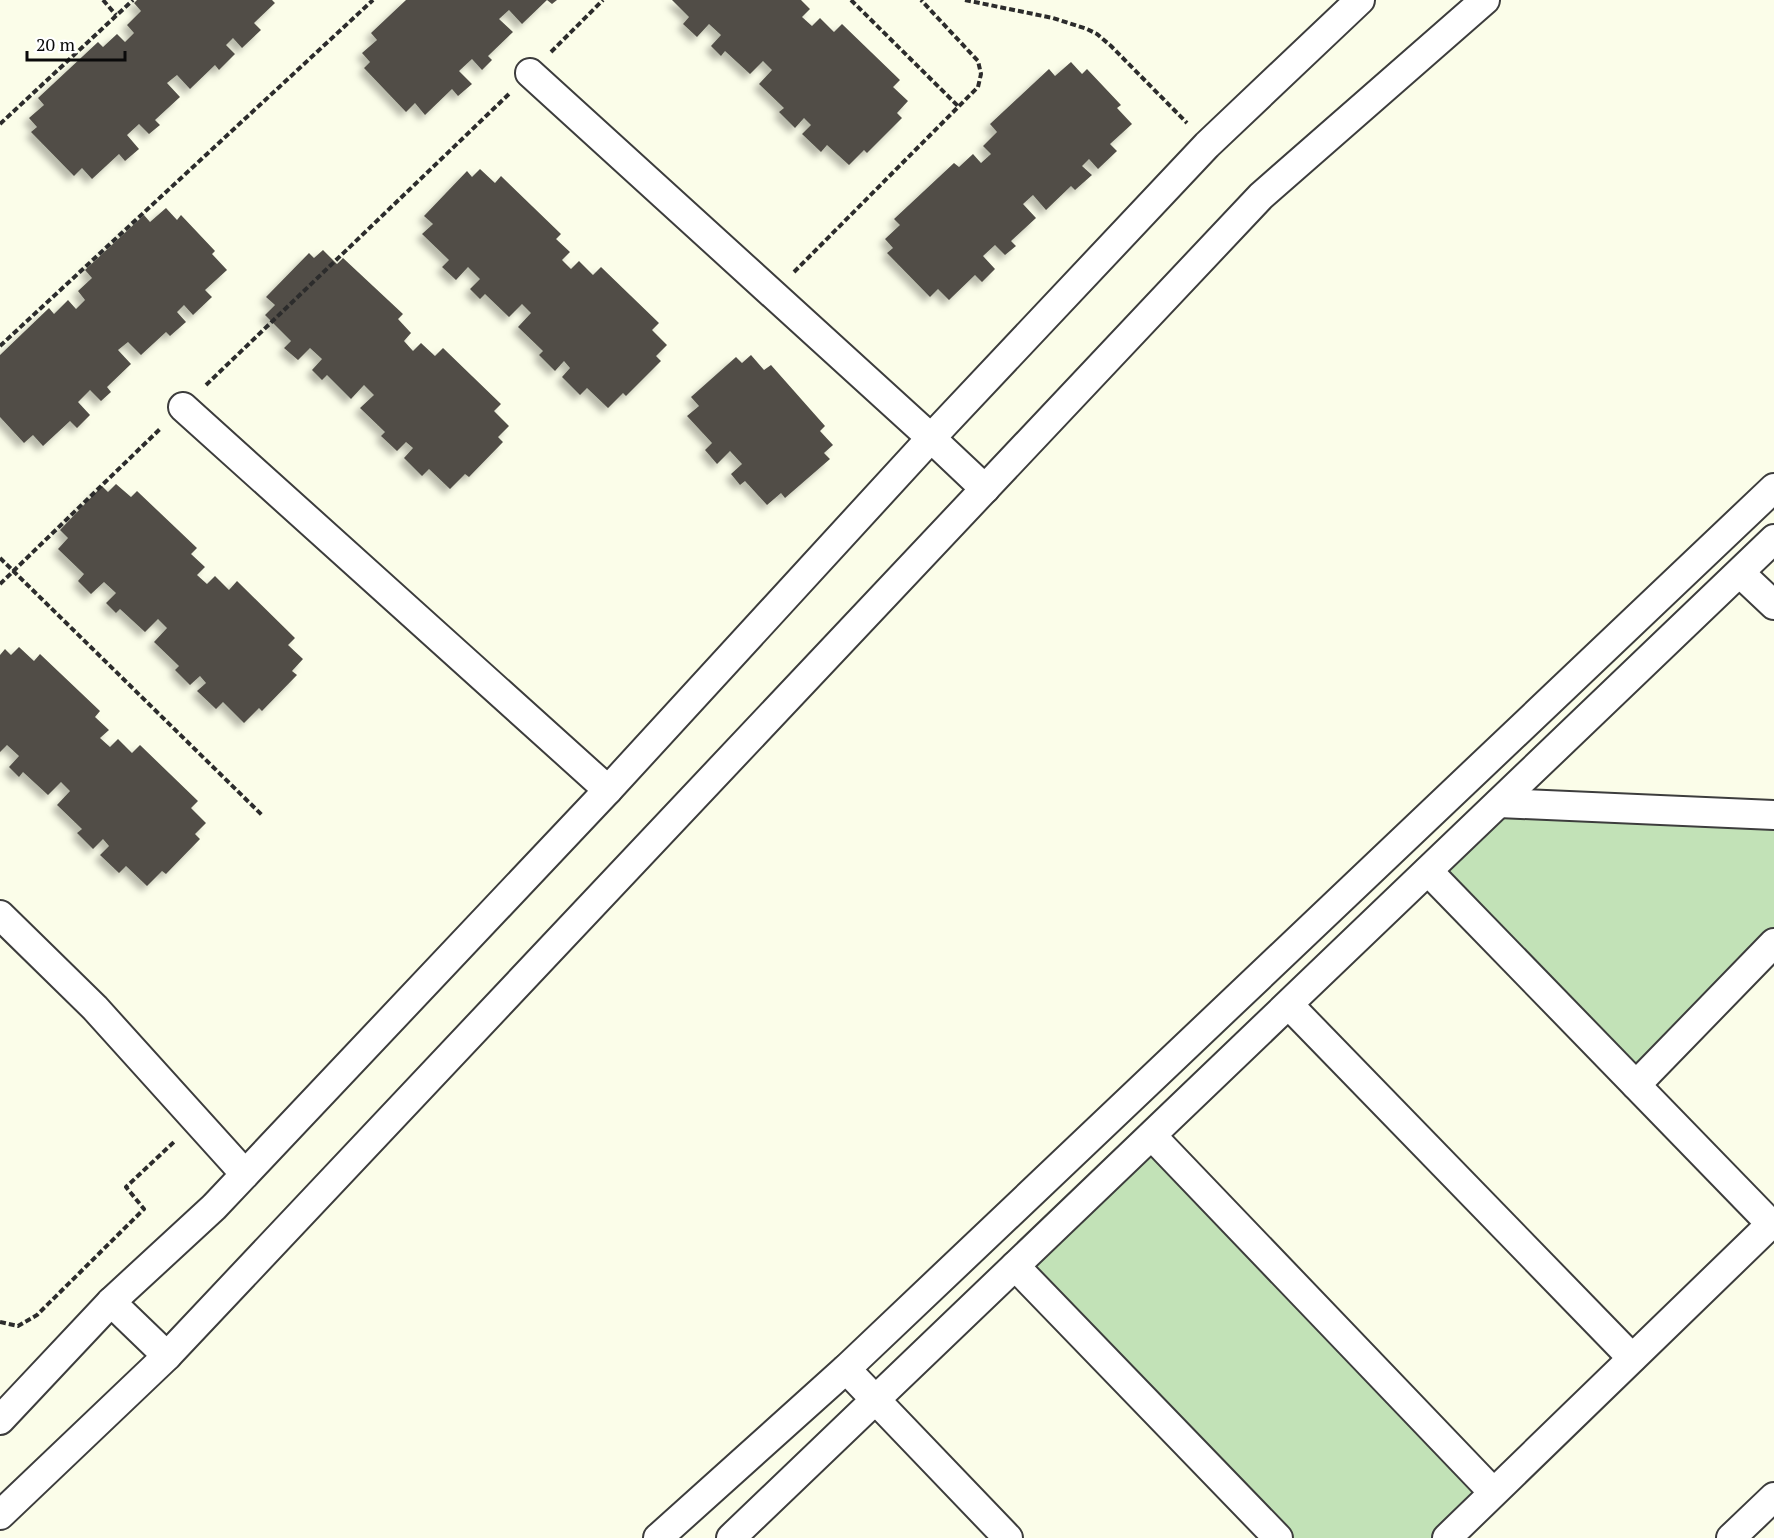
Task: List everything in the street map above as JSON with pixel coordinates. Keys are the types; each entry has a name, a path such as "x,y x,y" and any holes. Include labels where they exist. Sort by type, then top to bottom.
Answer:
{"street":[{"path":"0,1420 111,1302 214,1207 246,1174 609,790 931,438 1207,145 1360,0"},
{"path":"0,1515 167,1356 1261,196 1485,0"},
{"path":"530,74 985,489"},
{"path":"183,407 609,790"},
{"path":"658,1538 846,1369 1774,488"},
{"path":"731,1538 1774,539"},
{"path":"1740,573 1774,605"},
{"path":"1499,803 1774,815"},
{"path":"1428,871 1772,1222 1447,1538"},
{"path":"0,915 95,1008 246,1174"},
{"path":"1636,1085 1774,943"},
{"path":"1289,1005 1632,1358"},
{"path":"1152,1137 1493,1492"},
{"path":"1015,1266 1278,1538"},
{"path":"111,1302 167,1356"},
{"path":"846,1369 1008,1538"},
{"path":"1731,1538 1774,1497"}],"path":[{"path":"103,0 116,15"},
{"path":"0,124 133,0"},
{"path":"0,346 373,0"},
{"path":"0,584 530,74 603,0"},
{"path":"851,0 959,107"},
{"path":"772,293 978,87 981,74 978,61 921,0"},
{"path":"965,0 1071,23 1097,34 1207,145"},
{"path":"0,558 263,816"},
{"path":"0,1322 18,1326 37,1315 144,1209 126,1187 196,1120"}],"green space":[{"path":"1499,803 1774,815 1774,943 1636,1085 1428,871"},
{"path":"1152,1136 1493,1492 1447,1538 1278,1538 1015,1266"}],"building":[{"path":"137,0 272,0 275,3 254,23 261,30 242,48 233,38 226,45 235,54 219,70 215,65 190,89 177,75 167,83 180,97 155,120 160,125 149,134 139,124 127,135 139,149 125,161 119,154 92,179 82,168 74,176 31,132 37,127 29,118 44,105 38,98 98,42 103,47 117,34 125,42 134,33 127,25 141,11 134,3"},
{"path":"406,0 547,0 522,24 509,10 499,19 513,32 488,56 492,60 482,70 472,59 459,71 472,84 458,96 452,89 425,115 415,103 406,112 364,68 370,62 362,53 377,40 371,33"},
{"path":"672,0 801,0 810,9 802,17 812,26 820,18 834,32 842,24 900,80 893,87 908,101 897,113 902,118 867,153 864,150 849,165 827,145 821,152 802,134 811,125 804,118 795,128 779,112 784,108 759,84 772,70 763,61 750,74 725,51 721,56 711,46 721,35 709,24 697,37 683,24 689,17"},
{"path":"1071,62 1082,74 1087,69 1121,105 1117,108 1132,124 1110,144 1117,151 1098,169 1089,159 1082,166 1092,175 1075,190 1071,186 1046,210 1033,195 1023,204 1036,218 1011,241 1016,246 1005,255 995,245 983,256 995,269 982,282 975,275 949,300 938,289 930,297 887,253 893,248 885,239 900,225 894,219 954,163 959,167 973,154 981,163 991,154 983,146 997,132 990,124 1049,69 1055,76"},
{"path":"480,169 495,183 501,176 561,234 556,239 570,252 562,260 571,269 579,261 593,275 601,267 659,323 652,330 667,345 656,356 661,361 626,396 623,393 608,408 587,388 580,395 562,377 570,368 564,361 555,371 539,355 543,351 518,327 531,313 522,304 509,317 485,294 480,299 470,289 480,279 468,267 456,280 442,267 449,260 422,234 433,224 424,216 467,171 472,177"},
{"path":"166,208 177,220 181,215 215,251 212,254 227,270 205,290 212,297 193,315 184,305 177,312 186,322 170,336 166,332 141,355 128,342 118,350 131,364 107,387 111,392 101,401 90,390 78,402 90,415 77,428 70,421 43,446 33,435 24,443 0,417 0,355 49,308 54,314 68,300 76,309 85,300 78,291 92,278 85,270 144,215 150,222"},
{"path":"323,250 337,264 343,258 403,314 398,319 411,333 404,341 413,351 421,343 435,356 443,348 501,404 494,411 509,426 498,437 503,442 469,477 465,474 450,489 429,469 422,476 404,458 413,448 406,442 397,451 381,436 385,432 360,408 374,395 364,385 351,399 327,375 322,380 312,370 322,359 310,348 298,360 284,348 291,341 265,315 275,305 266,297 309,253 314,258"},
{"path":"751,355 764,370 771,365 825,426 820,431 833,445 824,453 830,459 785,498 781,493 767,505 745,481 740,485 731,474 742,464 730,451 717,464 705,450 712,443 687,416 699,406 691,397 736,357 742,363"},
{"path":"116,484 131,497 137,491 197,548 191,554 205,567 197,575 207,584 215,576 229,590 237,581 295,638 288,645 303,659 292,671 297,675 262,711 259,708 244,723 223,702 216,709 197,691 206,683 200,676 190,685 175,670 179,666 154,642 167,628 158,619 145,632 120,609 116,613 106,603 116,593 104,582 91,594 78,581 84,574 58,549 68,538 60,530 102,486 108,492"},
{"path":"19,647 34,661 40,654 100,711 95,717 109,730 100,738 110,747 118,739 132,753 140,745 198,801 191,808 206,823 195,834 200,839 166,874 162,871 147,886 126,866 119,873 100,855 109,846 103,839 93,849 77,833 82,829 57,805 70,791 61,782 48,795 23,772 19,777 9,767 19,756 7,745 0,752 0,655 5,649 11,655"}]}
